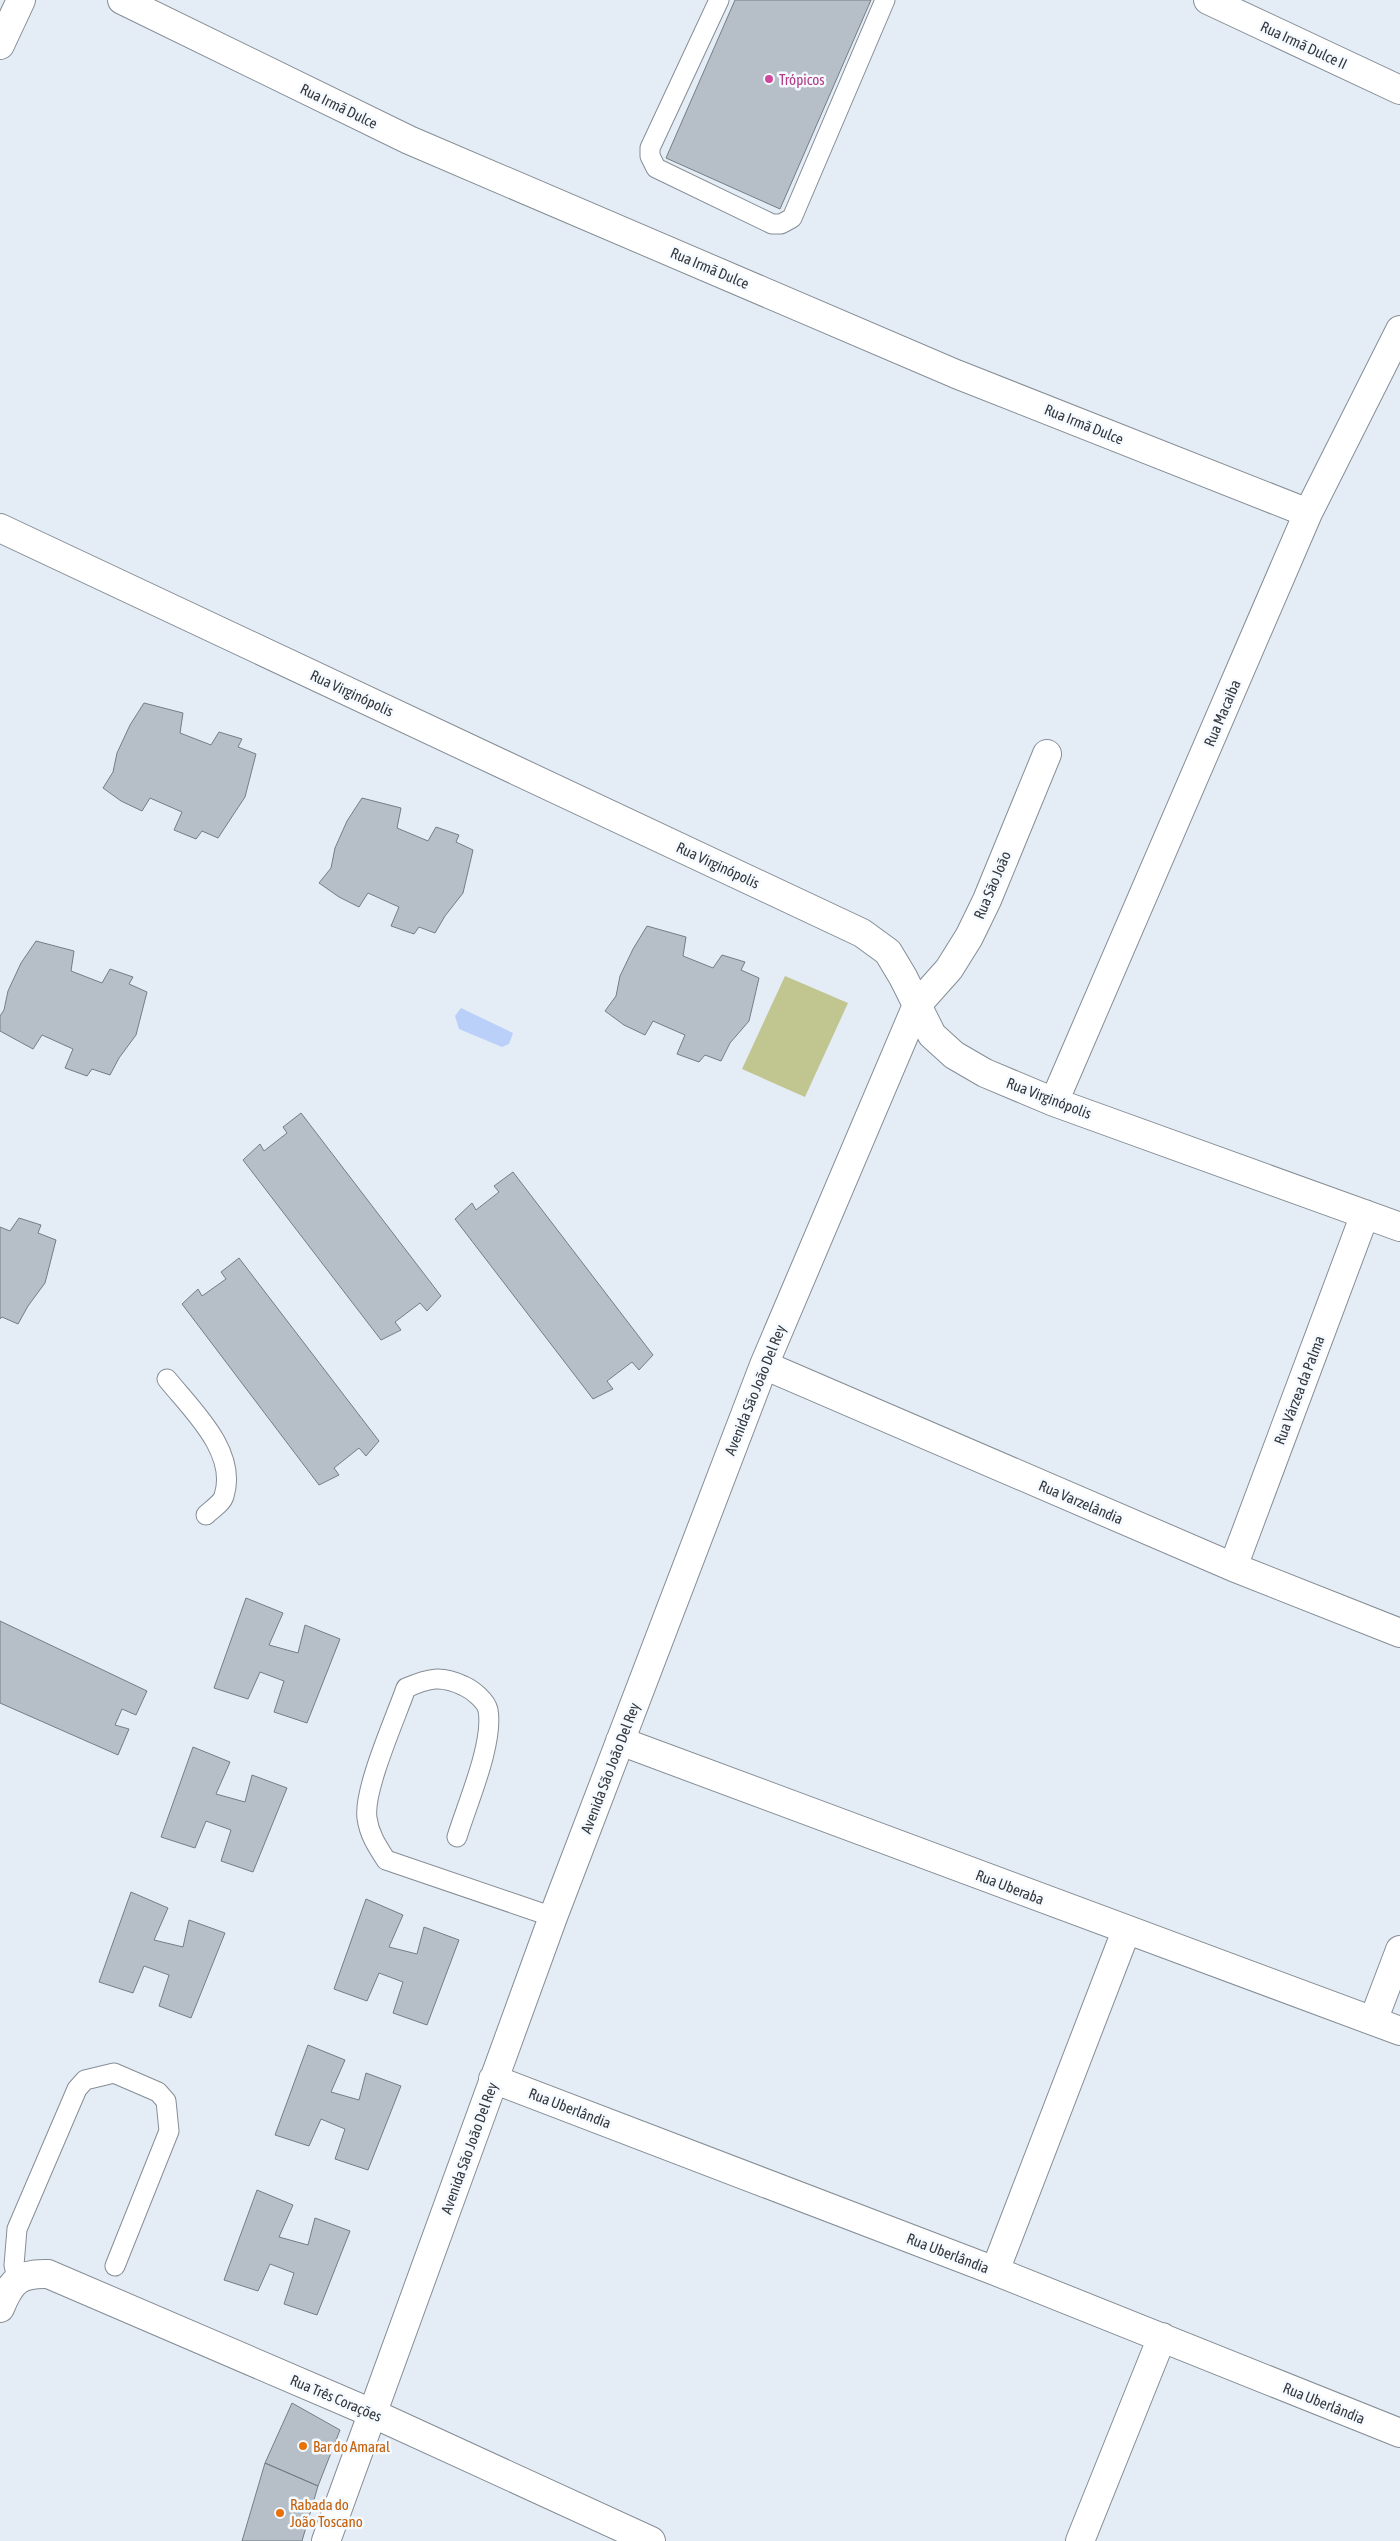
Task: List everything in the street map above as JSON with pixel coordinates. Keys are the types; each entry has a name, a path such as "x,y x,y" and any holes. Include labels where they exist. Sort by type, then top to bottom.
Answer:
{"street":[{"path":"0,45 21,0"},
{"name":"Rua Irmã Dulce","path":"122,0 418,144 956,374 1308,513"},
{"name":"Rua Irmã Dulce II","path":"1208,0 1400,90"},
{"name":"Rua Macaiba","path":"1054,1102 1308,513 1400,330"},
{"name":"Rua Virginópolis","path":"0,528 862,933 888,952 932,1035 954,1055 985,1073 1054,1102 1400,1227"},
{"name":"Rua São João","path":"917,1005 949,969 969,937 987,900 1047,754"},
{"name":"Avenida São João Del Rey","path":"326,2541 374,2414 493,2079 764,1366 917,1005"},
{"name":"Rua Várzea da Palma","path":"1233,1567 1365,1214"},
{"name":"Rua Varzelândia","path":"764,1366 1233,1567 1400,1633"},
{"name":"Rua Uberaba","path":"620,1741 1400,2032"},
{"path":"995,2271 1126,1931"},
{"path":"1373,2021 1400,1950"},
{"name":"Rua Uberlândia","path":"493,2079 995,2271 1400,2433"},
{"name":"Rua Três Corações","path":"17,2279 33,2274 48,2274 374,2414 651,2541"},
{"path":"0,2308 7,2290 17,2279"},
{"path":"1080,2541 1162,2337"}],"lane":[{"path":"719,0 650,148 650,156 656,168 772,224 781,224 792,218 885,0"},
{"path":"167,1379 204,1426 223,1455 227,1479 224,1498 206,1516"},
{"path":"456,1837 489,1734 488,1708 473,1690 452,1680 429,1678 406,1688 370,1790 366,1817 373,1841 386,1860 554,1918"},
{"path":"17,2279 14,2265 17,2229 78,2089 85,2080 114,2073 158,2092 166,2101 169,2131 114,2266"}],"green space":[{"path":"785,976 848,1003 805,1097 742,1069"}],"water":[{"path":"461,1008 513,1033 509,1044 502,1047 459,1029 455,1016"}],"building":[{"name":"Trópicos","path":"735,0 871,0 780,209 666,158"},
{"path":"144,703 183,713 180,733 211,745 219,732 242,739 238,747 256,754 245,797 218,838 202,831 196,839 174,830 182,812 150,798 142,811 121,801 103,788 113,772 117,753 130,725"},
{"path":"362,798 401,808 397,828 428,841 436,827 459,835 456,842 473,850 463,893 445,916 435,933 419,927 414,934 391,926 399,907 368,893 359,907 339,897 319,883 331,868 335,848 347,821"},
{"path":"647,926 686,937 683,956 713,968 722,955 745,962 741,970 759,978 749,1021 730,1043 721,1061 705,1055 699,1062 677,1054 685,1035 653,1021 645,1035 624,1025 605,1011 616,996 620,976"},
{"path":"36,941 74,951 71,971 102,983 110,969 133,977 129,984 147,992 136,1035 119,1058 110,1075 92,1069 87,1076 65,1068 73,1049 42,1035 33,1049 0,1031 0,1016 4,1010 8,991 21,963"},
{"path":"301,1113 441,1296 427,1311 420,1303 395,1322 401,1330 381,1340 243,1160 260,1144 264,1151 287,1133 283,1127"},
{"path":"513,1172 653,1355 639,1370 632,1362 607,1381 613,1389 593,1399 455,1219 472,1203 476,1210 499,1192 494,1186"},
{"path":"19,1218 41,1225 38,1233 56,1240 45,1283 28,1306 18,1324 2,1317 0,1319 0,1227 10,1231"},
{"path":"239,1258 379,1441 366,1456 359,1448 334,1468 339,1475 319,1485 182,1304 198,1289 202,1296 226,1279 221,1272"},
{"path":"246,1598 283,1613 269,1645 298,1653 305,1625 340,1639 307,1723 274,1712 284,1681 260,1672 248,1699 214,1688"},
{"path":"0,1621 147,1691 136,1715 122,1709 115,1725 129,1729 118,1755 0,1703"},
{"path":"193,1747 230,1762 216,1794 245,1802 252,1775 287,1788 253,1872 221,1861 231,1830 206,1821 195,1848 161,1837"},
{"path":"131,1892 168,1908 154,1940 183,1947 189,1920 225,1933 191,2018 159,2006 169,1975 144,1966 133,1993 99,1982"},
{"path":"366,1899 403,1915 389,1947 417,1954 424,1927 459,1940 427,2025 393,2013 403,1982 379,1973 367,2001 334,1989"},
{"path":"308,2045 345,2060 331,2092 359,2100 366,2073 401,2086 368,2170 335,2159 345,2129 321,2119 309,2146 275,2135"},
{"path":"257,2190 293,2205 279,2237 308,2245 315,2218 350,2231 317,2315 284,2304 294,2273 270,2264 258,2291 224,2280"},
{"name":"Bar do Amaral","path":"292,2403 340,2430 318,2486 265,2463"},
{"name":"Rabada do João Toscano","path":"265,2463 318,2486 302,2541 242,2541"}],"place":[{"name":"Trópicos","path":"769,79"},
{"name":"Bar do Amaral","path":"303,2446"},
{"name":"Rabada do João Toscano","path":"280,2513"}]}
